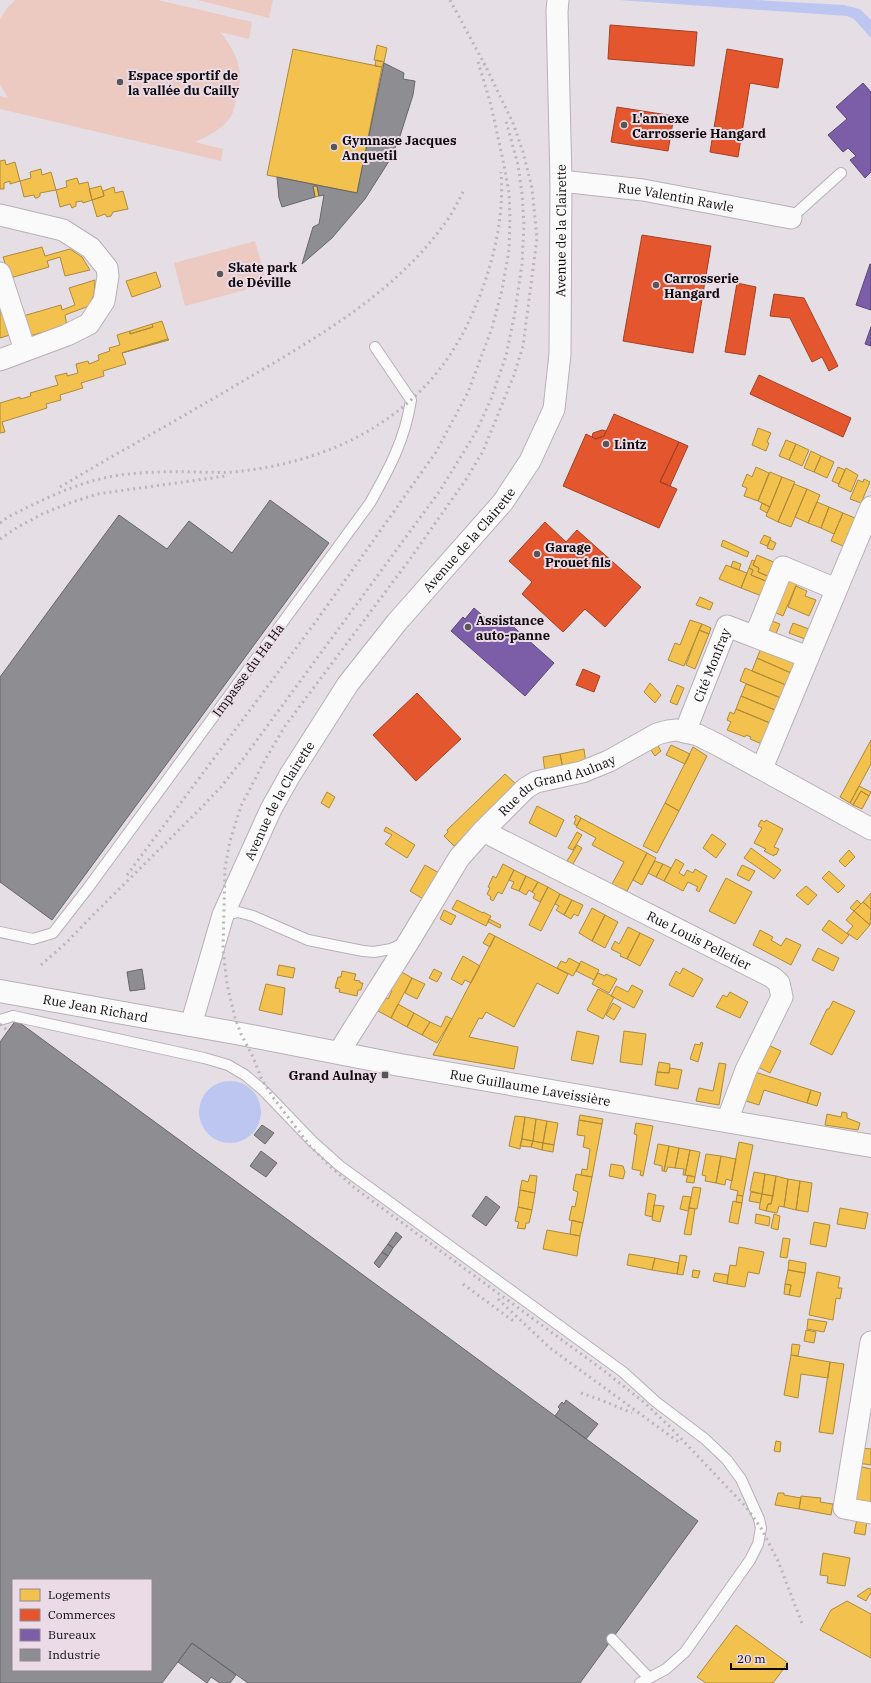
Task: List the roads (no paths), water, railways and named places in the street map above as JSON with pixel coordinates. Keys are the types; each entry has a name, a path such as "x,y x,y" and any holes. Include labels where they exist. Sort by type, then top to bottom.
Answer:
{"street":[{"name":"Avenue de la Clairette","path":"191,1025 223,915 271,809 290,775 348,684 397,622 503,502 530,461 554,409 560,354 561,181 558,0"},
{"name":"Rue Valentin Rawle","path":"561,181 643,190 791,218"},
{"path":"0,215 63,230 91,248 107,268 108,276 104,301 89,324 66,335 0,360"},
{"path":"0,273 25,350"},
{"path":"762,768 871,507"},
{"path":"755,636 783,567 836,589"},
{"name":"Cité Monfray","path":"685,732 727,626 808,656"},
{"name":"Rue du Grand Aulnay","path":"339,1052 410,941 459,858 483,831 526,788 536,782 582,772 609,761 657,734 677,730 698,735 718,745 871,829"},
{"name":"Rue Louis Pelletier","path":"483,831 772,977 779,984 782,997 746,1070 727,1121"},
{"name":"Rue Jean Richard","path":"0,991 191,1025"},
{"name":"Rue Guillaume Laveissière","path":"191,1025 339,1052 400,1065 871,1146"},
{"path":"871,1342 844,1508 871,1513"}],"lane":[{"path":"791,218 841,173"},
{"name":"Impasse du Ha Ha","path":"0,932 33,939 53,933 88,888 370,503 392,465 407,422 410,400 375,347"},
{"path":"223,915 238,912 253,916 308,940 363,951 374,952 391,949 410,941"},
{"path":"0,1020 13,1016 204,1058 228,1066 245,1075 264,1091 312,1141 340,1166 622,1372 727,1460 741,1479 759,1519 761,1528 758,1544 750,1560 685,1652 666,1669 645,1681 612,1639"}],"water":[{"path":"619,0 754,0 844,5 860,9 871,20 871,38 854,19 847,16"},
{"path":"230,1081 247,1086 252,1090 256,1095 261,1112 256,1129 252,1134 247,1138 230,1143 213,1138 208,1134 204,1129 199,1112 204,1095 208,1090 213,1086"}],"railway":[{"path":"450,0 486,67"},
{"path":"127,875 317,620 436,452 468,392 492,328 502,290 509,250 510,219 509,193 504,165 491,105 478,62"},
{"path":"484,63 513,123 523,152 532,188 537,238 523,346 514,375 483,451 467,478 410,559 285,726 241,806 230,841 225,868 223,949 227,984 235,1018 262,1080 275,1100 310,1146 356,1189 603,1370 646,1404 671,1428 746,1507 761,1528 778,1561 803,1626"},
{"path":"41,965 67,942 221,787 439,492 476,432 491,399 506,356 515,312 522,264 524,225 522,193 518,165 506,121"},
{"path":"0,523 8,517 48,497 76,486 105,478 139,473 232,472 269,467 305,458 340,445 372,429 401,408 428,383 450,354 469,321 477,304 494,249 501,210 501,172"},
{"path":"60,487 296,350 352,313 404,270 427,246 448,219 464,190"},
{"path":"0,539 44,513 97,494 226,476"},
{"path":"0,1024 8,1031"},
{"path":"463,1284 516,1323"},
{"path":"498,1299 550,1348 680,1443"},
{"path":"581,1393 632,1413"}],"place":[{"name":"Espace sportif de la vallée du Cailly","path":"120,82"},
{"name":"L'annexe Carrosserie Hangard","path":"624,125"},
{"name":"Gymnase Jacques Anquetil","path":"334,147"},
{"name":"Skate park de Déville","path":"220,274"},
{"name":"Carrosserie Hangard","path":"656,285"},
{"name":"Lintz","path":"606,444"},
{"name":"Garage Prouet fils","path":"537,554"},
{"name":"Assistance auto-panne","path":"468,627"},
{"name":"Grand Aulnay","path":"385,1075"}]}
